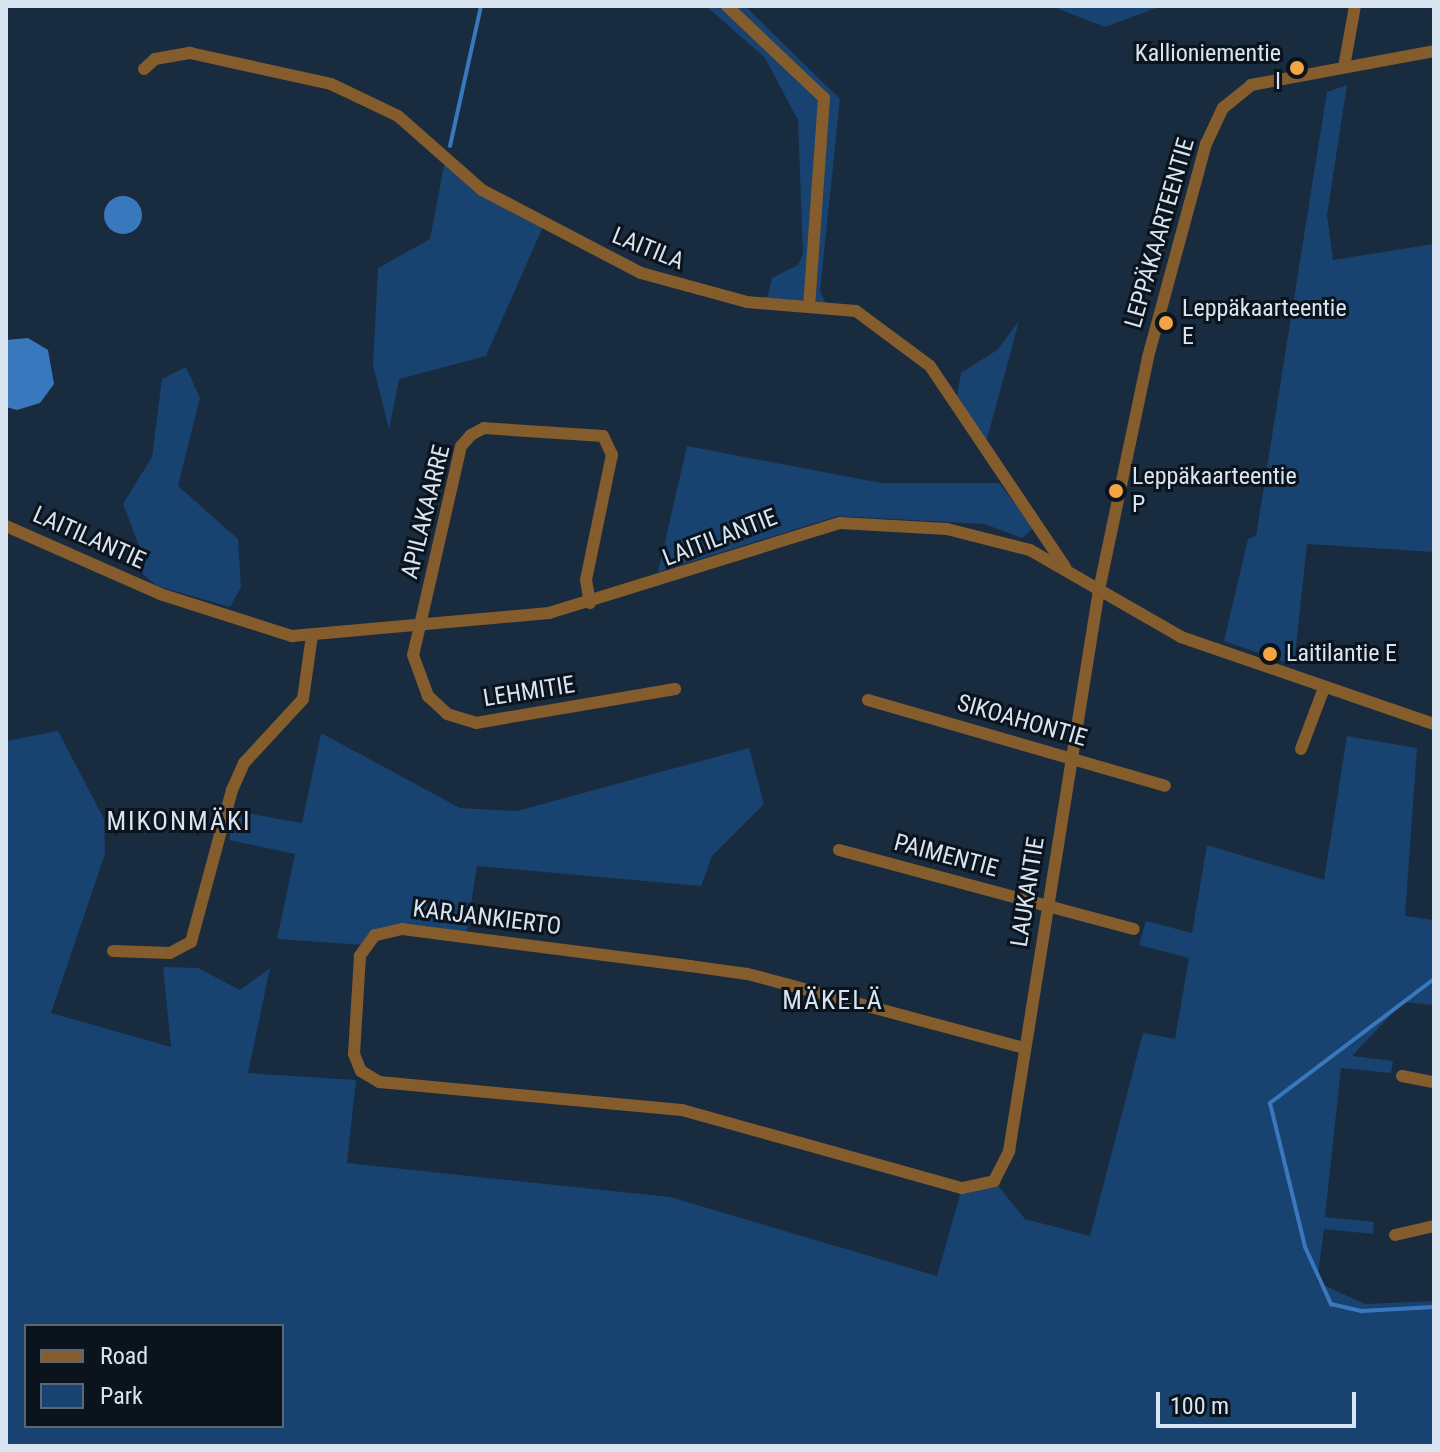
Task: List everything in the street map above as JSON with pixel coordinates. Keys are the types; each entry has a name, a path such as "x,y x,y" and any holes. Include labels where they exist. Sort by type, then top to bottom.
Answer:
{"street":[{"path":"727,6 824,98 809,305"},
{"path":"1344,67 1355,6"},
{"name":"LEPPÄKAARTEENTIE","path":"1099,590 1148,357 1206,144 1223,108 1251,85 1434,51"},
{"name":"LAITILA","path":"144,69 155,59 190,53 331,84 398,116 482,190 641,273 747,302 856,311 930,366 1065,567"},
{"name":"APILAKAARRE","path":"421,621 461,446 484,428 603,436 612,455 586,580 590,603"},
{"name":"LAITILANTIE","path":"6,526 160,594 292,636 590,603 840,523 983,535 1065,567 1181,637 1434,724"},
{"name":"LAUKANTIE","path":"980,1189 994,1181 1009,1151 1099,590"},
{"name":"LEHMITIE","path":"421,621 417,676 428,696 460,720 675,689"},
{"path":"113,951 170,953 191,942 232,790 244,763 303,699 312,635"},
{"path":"1301,749 1324,688"},
{"name":"SIKOAHONTIE","path":"868,700 1165,786"},
{"name":"PAIMENTIE","path":"839,850 1134,929"},
{"name":"KARJANKIERTO","path":"980,1189 682,1110 379,1082 361,1071 354,1054 360,956 375,935 402,929 690,966 747,974 1024,1048"},
{"path":"1402,1076 1434,1082"},
{"path":"1395,1235 1434,1226"}],"green space":[{"path":"706,6 745,6 840,99 820,291 826,304 747,302 768,296 772,278 798,265 803,254 798,120 765,58"},
{"path":"1051,6 1162,6 1105,27"},
{"path":"1347,85 1327,215 1333,260 1434,244 1434,552 1307,544 1294,665 1224,641 1248,539 1256,536 1327,92"},
{"path":"446,155 482,190 545,222 486,356 399,379 389,429 373,365 378,268 430,239"},
{"path":"1019,321 984,450 956,402 961,373 997,350"},
{"path":"186,367 200,398 178,486 238,539 241,587 230,607 157,586 142,573 145,561 123,504 152,457 162,379"},
{"path":"687,446 881,483 999,483 1034,528 1022,538 984,524 838,516 658,572"},
{"path":"58,731 104,819 105,854 51,1013 171,1047 163,967 198,968 240,990 270,968 248,1073 356,1080 347,1163 670,1197 937,1276 962,1188 994,1181 1025,1219 1090,1236 1143,1033 1175,1039 1189,958 1139,945 1146,921 1192,933 1207,845 1324,880 1347,736 1417,748 1405,916 1434,920 1434,1005 1403,1002 1352,1056 1393,1061 1391,1073 1341,1068 1325,1217 1374,1222 1373,1234 1324,1229 1317,1282 1365,1304 1434,1301 1434,1446 6,1446 6,741"},
{"path":"321,733 460,808 517,811 749,748 764,804 712,856 701,886 477,866 466,937 402,929 365,945 277,939 295,854 229,840 235,811 302,823"}],"shaded area":[{"path":"123,196 136,202 142,215 136,228 123,234 110,228 104,215 110,202"},
{"path":"28,338 48,350 54,384 40,403 17,410 6,407 6,340"}],"waterway":[{"path":"450,146 481,6"},
{"path":"1434,979 1270,1103 1305,1247 1331,1304 1362,1311 1434,1307"}],"place":[{"name":"Kallioniementie I","path":"1297,68"},
{"name":"Leppäkaarteentie E","path":"1166,323"},
{"name":"Leppäkaarteentie P","path":"1116,491"},
{"name":"Laitilantie E","path":"1270,654"}],"district":[{"name":"MIKONMÄKI","path":"179,822"},
{"name":"MÄKELÄ","path":"833,1001"}]}
